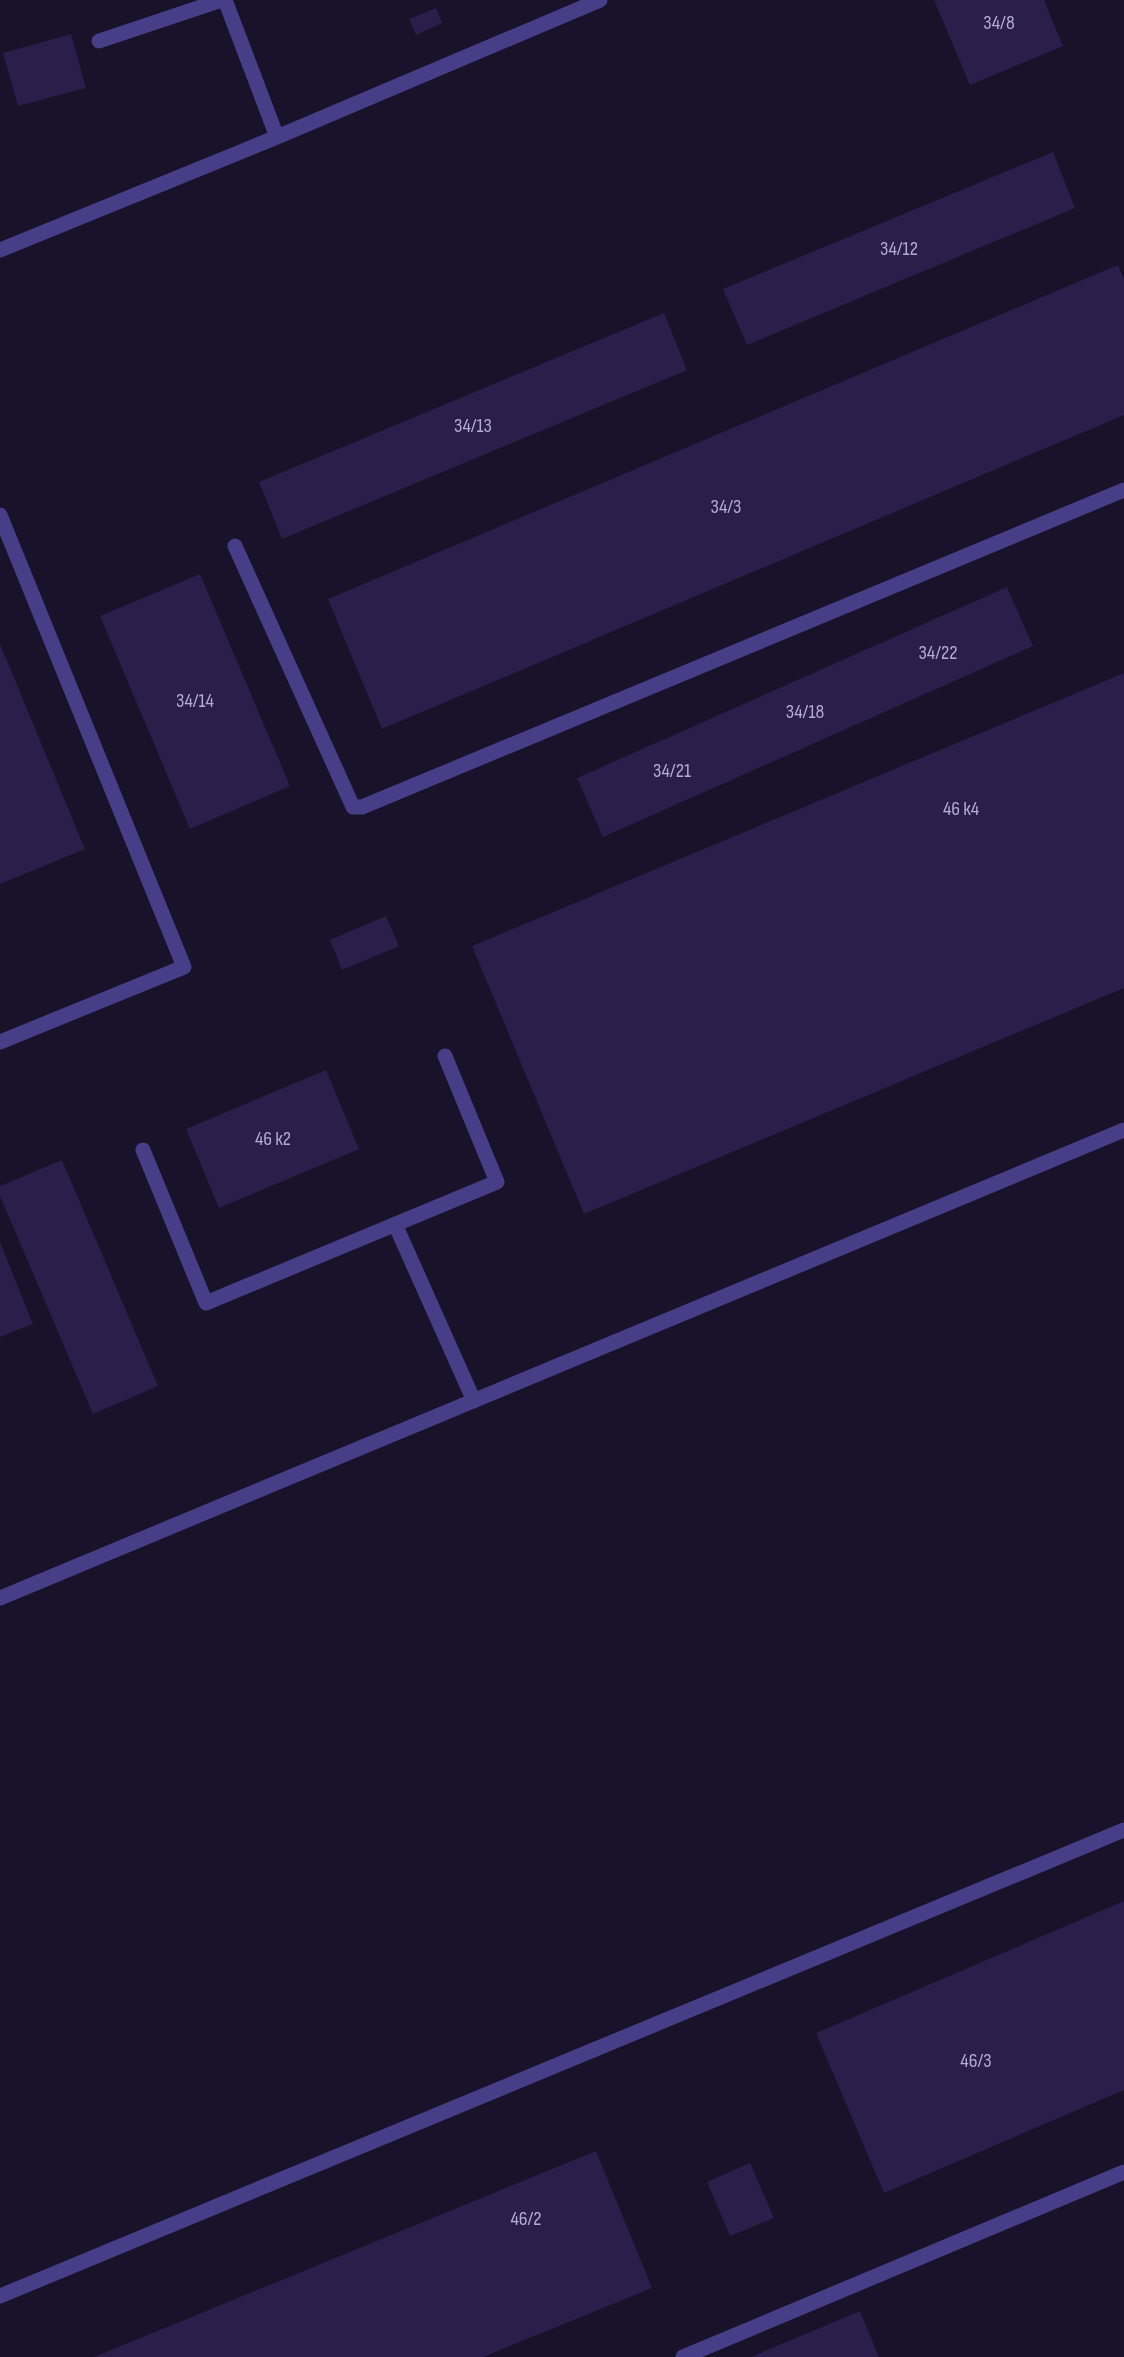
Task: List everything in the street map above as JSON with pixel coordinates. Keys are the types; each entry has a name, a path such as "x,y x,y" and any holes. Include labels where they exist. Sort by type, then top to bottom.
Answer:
{"lane":[{"path":"99,41 224,0 277,137"},
{"path":"0,250 277,137 600,0"},
{"path":"236,546 353,807 362,807 1124,490"},
{"path":"0,515 184,967 0,1042"},
{"path":"143,1150 206,1303 497,1182 445,1056"},
{"path":"0,1598 1124,1130"},
{"path":"395,1224 474,1401"},
{"path":"0,2296 1124,1830"},
{"path":"683,2357 1124,2172"}],"building":[{"path":"934,0 1044,0 1063,46 970,85"},
{"path":"436,8 442,23 416,35 409,19"},
{"path":"71,34 86,88 18,106 3,53"},
{"path":"1053,152 1075,208 747,345 723,289"},
{"path":"1118,265 1124,280 1124,415 382,729 328,599"},
{"path":"664,313 687,370 282,539 259,482"},
{"path":"200,574 290,786 190,829 100,616"},
{"path":"1007,587 1033,646 603,837 577,778"},
{"path":"0,644 85,849 0,884"},
{"path":"1124,673 1124,988 584,1214 472,946"},
{"path":"386,916 399,946 342,970 330,940"},
{"path":"326,1070 359,1149 219,1208 186,1129"},
{"path":"62,1160 158,1386 93,1414 0,1196 0,1186"},
{"path":"0,1242 33,1324 0,1337"},
{"path":"1124,1901 1124,2090 884,2193 816,2033"},
{"path":"596,2151 652,2288 483,2357 94,2357"},
{"path":"750,2163 774,2218 730,2236 707,2182"},
{"path":"860,2311 879,2357 751,2357"}]}
